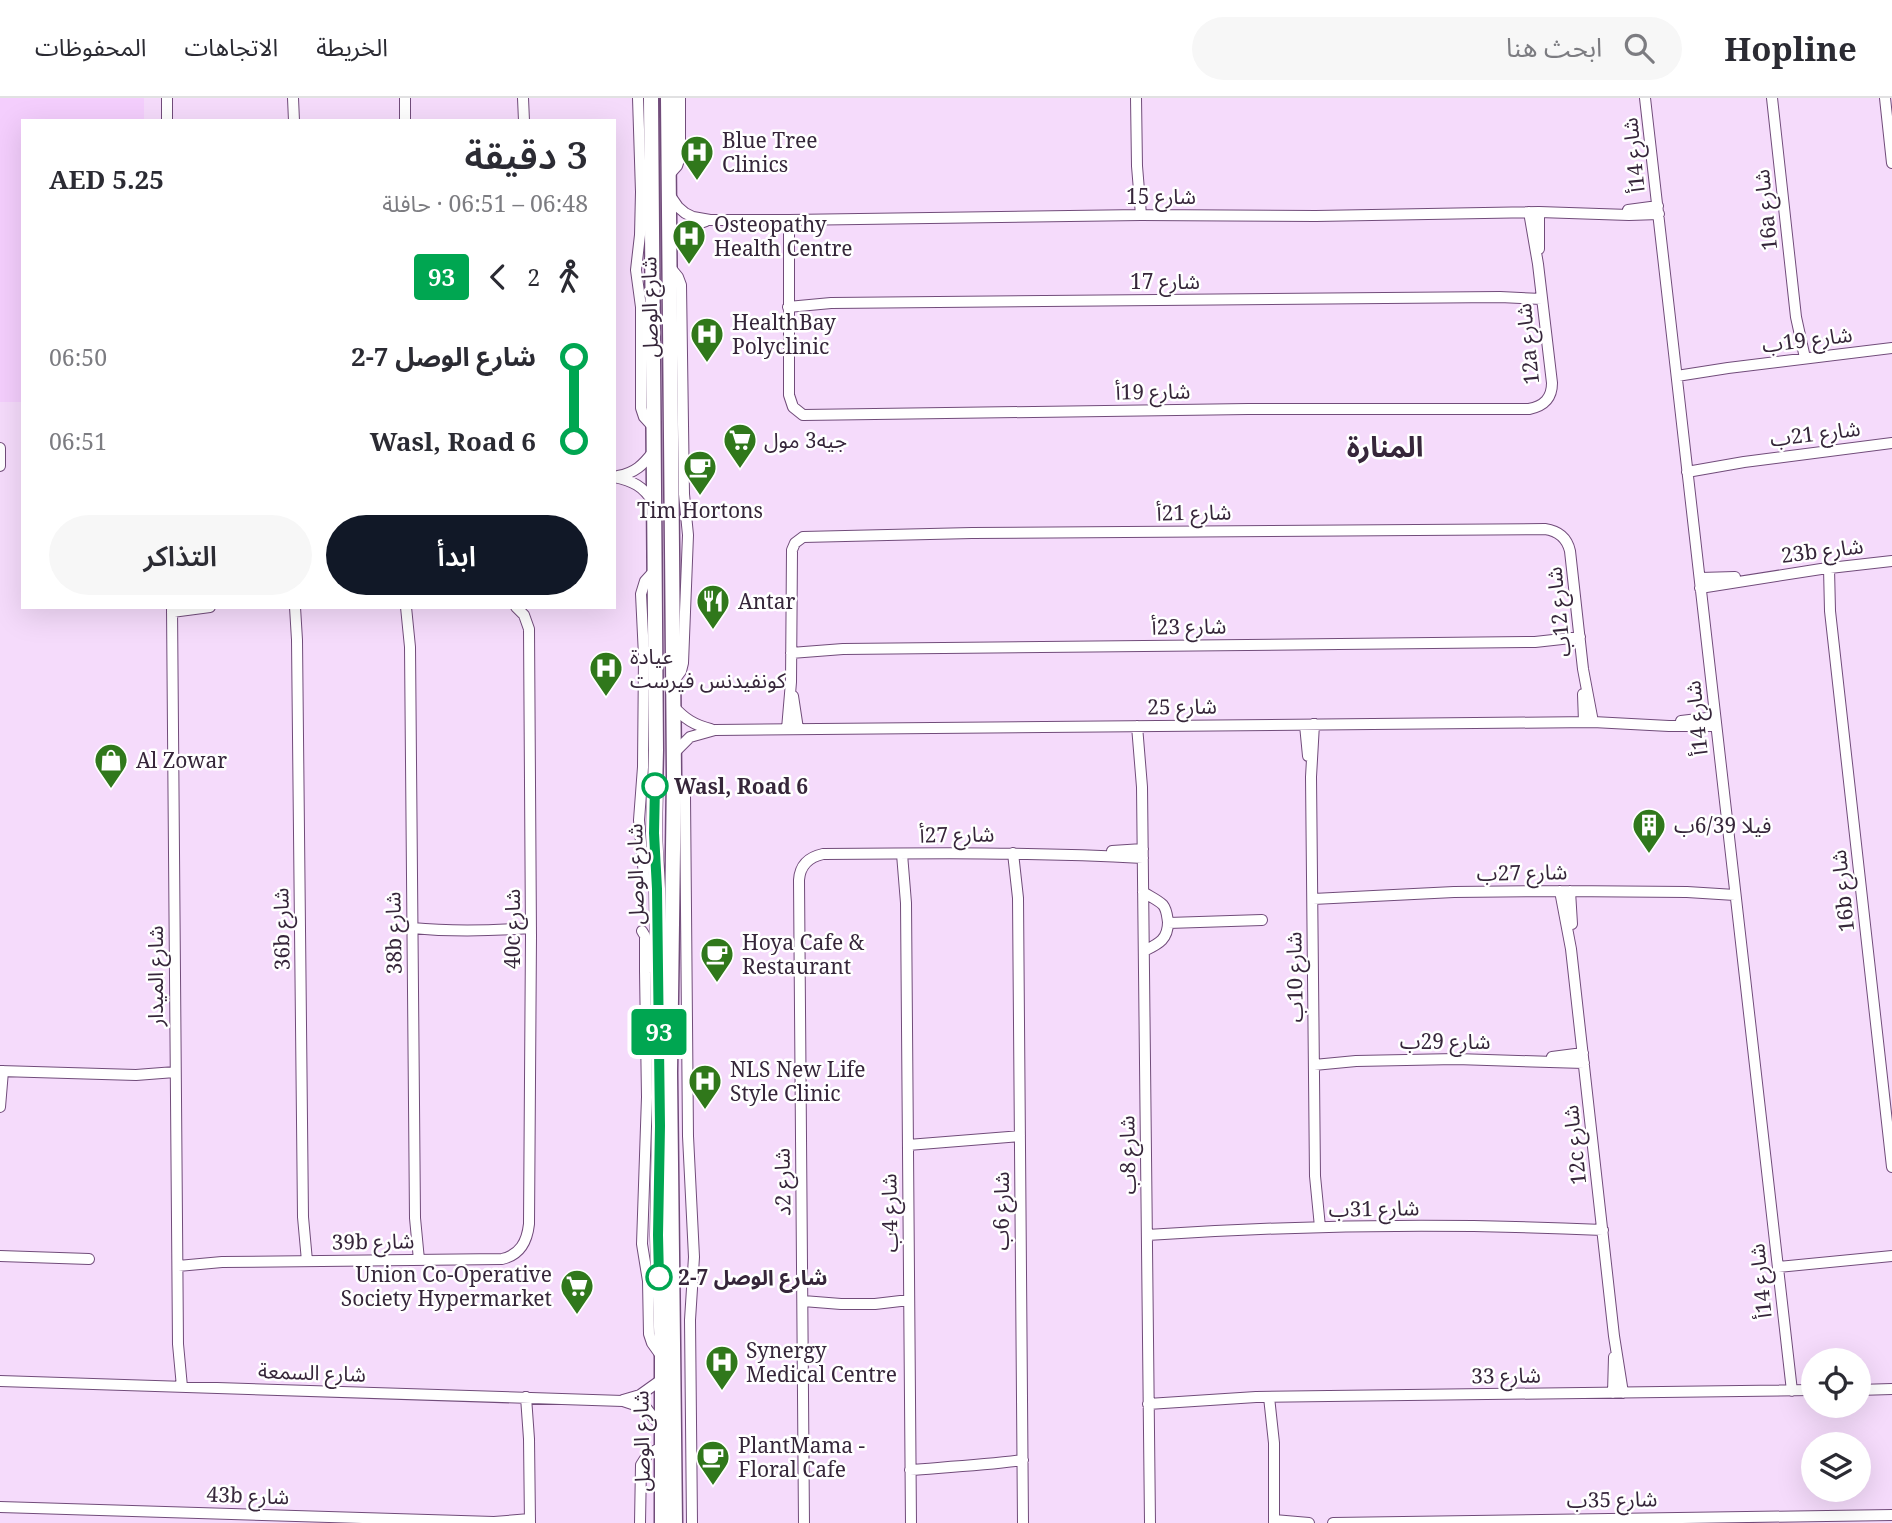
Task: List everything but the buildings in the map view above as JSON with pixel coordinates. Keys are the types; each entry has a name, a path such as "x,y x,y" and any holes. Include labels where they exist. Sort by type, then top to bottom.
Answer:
{"main road":[{"name":"شارع الوصل","path":"651,98 656,750 654,833 660,1126 658,1235 662,1357 662,1523"},
{"name":"شارع الوصل","path":"668,98 674,754 670,1073 675,1523"}],"street":[{"path":"167,98 167,119"},
{"path":"293,98 294,119"},
{"path":"405,98 405,119"},
{"path":"523,98 524,119"},
{"path":"638,98 641,192 636,270 641,307 641,408 644,417 654,428"},
{"path":"668,176 680,158 680,98"},
{"path":"1136,98 1136,215"},
{"name":"شارع 14أ","path":"1646,98 1786,1334 1788,1391"},
{"name":"16a شارع","path":"1772,98 1800,358"},
{"path":"1885,98 1892,163"},
{"name":"شارع 15","path":"669,194 685,213 710,220 1534,212 1611,214 1658,210"},
{"name":"12a شارع","path":"1530,409 1546,401 1552,388 1534,212"},
{"name":"شارع 15","path":"669,247 686,228 710,220"},
{"path":"785,220 788,303"},
{"name":"شارع 17","path":"788,303 1541,295"},
{"name":"شارع 19أ","path":"788,303 790,403 796,410 808,416 1248,409 1530,409"},
{"name":"شارع 19ب","path":"1676,373 1892,348"},
{"name":"شارع 21ب","path":"1687,468 1892,443"},
{"path":"0,448 0,466"},
{"path":"616,476 635,471 654,452"},
{"path":"616,478 645,490 654,504"},
{"name":"شارع 21أ","path":"791,649 792,550 799,540 808,536 1545,529 1560,534 1567,541 1570,551"},
{"name":"شارع 12ب","path":"1570,551 1589,722"},
{"name":"23b شارع","path":"1700,583 1892,561"},
{"name":"16b شارع","path":"1825,568 1892,1167"},
{"name":"36b شارع","path":"295,609 303,1261"},
{"name":"36b شارع","path":"297,639 302,609"},
{"name":"38b شارع","path":"406,609 410,648 415,1260"},
{"name":"38b شارع","path":"410,648 414,609"},
{"name":"40c شارع","path":"518,609 524,615 529,629 531,932 529,1224 521,1249"},
{"name":"شارع الميدار","path":"172,610 178,1387"},
{"name":"شارع 23أ","path":"791,649 821,646 843,649 1580,641"},
{"path":"791,649 792,729"},
{"name":"شارع 25","path":"673,706 692,723 715,730"},
{"name":"شارع 25","path":"674,754 690,737 715,730 1589,722 1650,725 1715,721"},
{"name":"شارع 10ب","path":"1310,724 1316,1228"},
{"name":"شارع 8ب","path":"1141,726 1150,1523"},
{"path":"674,775 685,796 688,1136 694,1257 690,1320 692,1523"},
{"name":"شارع 6ب","path":"1017,853 1023,1523"},
{"name":"شارع 27أ","path":"823,854 1143,853"},
{"name":"شارع 2د","path":"804,1523 799,880 807,861 823,854"},
{"name":"شارع 4ب","path":"906,854 911,1523"},
{"name":"شارع 27ب","path":"1313,895 1734,890"},
{"name":"12c شارع","path":"1565,891 1615,1336 1618,1393"},
{"path":"1143,892 1163,905 1168,922 1167,934 1163,940 1144,951"},
{"path":"1168,922 1262,920"},
{"path":"642,931 645,936 647,1097 642,1244 649,1287 649,1334 662,1357"},
{"path":"412,934 531,932"},
{"path":"645,971 658,957"},
{"name":"شارع 29ب","path":"1314,1062 1583,1058"},
{"path":"0,1107 2,1071 175,1076"},
{"path":"908,1141 1020,1140"},
{"name":"شارع 31ب","path":"1147,1231 1602,1225"},
{"name":"39b شارع","path":"178,1262 502,1259 521,1249"},
{"path":"0,1256 89,1259"},
{"path":"1779,1271 1892,1256"},
{"path":"803,1305 909,1304"},
{"name":"شارع السمعة","path":"623,1401 640,1395 661,1380"},
{"name":"شارع السمعة","path":"0,1381 623,1401 647,1409 662,1428"},
{"name":"شارع 33","path":"1148,1399 1801,1390"},
{"path":"1871,1390 1892,1390"},
{"path":"1273,1397 1274,1522 1309,1523"},
{"path":"530,1398 530,1521"},
{"path":"640,1523 641,1465 648,1454 662,1447"},
{"path":"911,1465 1023,1464"},
{"name":"43b شارع","path":"0,1507 530,1521"},
{"name":"شارع 35ب","path":"1333,1523 1887,1518"}],"shaded area":[{"path":"0,98 144,98 144,119 21,119 21,402 0,402"}],"bus line":[{"name":"93","path":"655,786 660,1126 659,1277"}],"place":[{"name":"Blue Tree Clinics","path":"697,182"},
{"name":"Osteopathy Health Centre","path":"689,266"},
{"name":"HealthBay Polyclinic","path":"707,364"},
{"name":"جيه3 مول","path":"740,470"},
{"name":"Tim Hortons","path":"700,497"},
{"name":"Antar","path":"713,631"},
{"name":"عيادة كونفيدنس فيرست","path":"606,698"},
{"name":"Wasl, Road 6","path":"655,786"},
{"name":"Al Zowar","path":"111,790"},
{"name":"فيلا 6/39ب","path":"1649,855"},
{"name":"Hoya Cafe & Restaurant","path":"717,984"},
{"name":"NLS New Life Style Clinic","path":"705,1111"},
{"name":"شارع الوصل 7-2","path":"659,1277"},
{"name":"Union Co-Operative Society Hypermarket","path":"577,1316"},
{"name":"Synergy Medical Centre","path":"722,1392"},
{"name":"PlantMama - Floral Cafe","path":"713,1487"}],"district":[{"name":"المنارة","path":"1385,446"}]}
